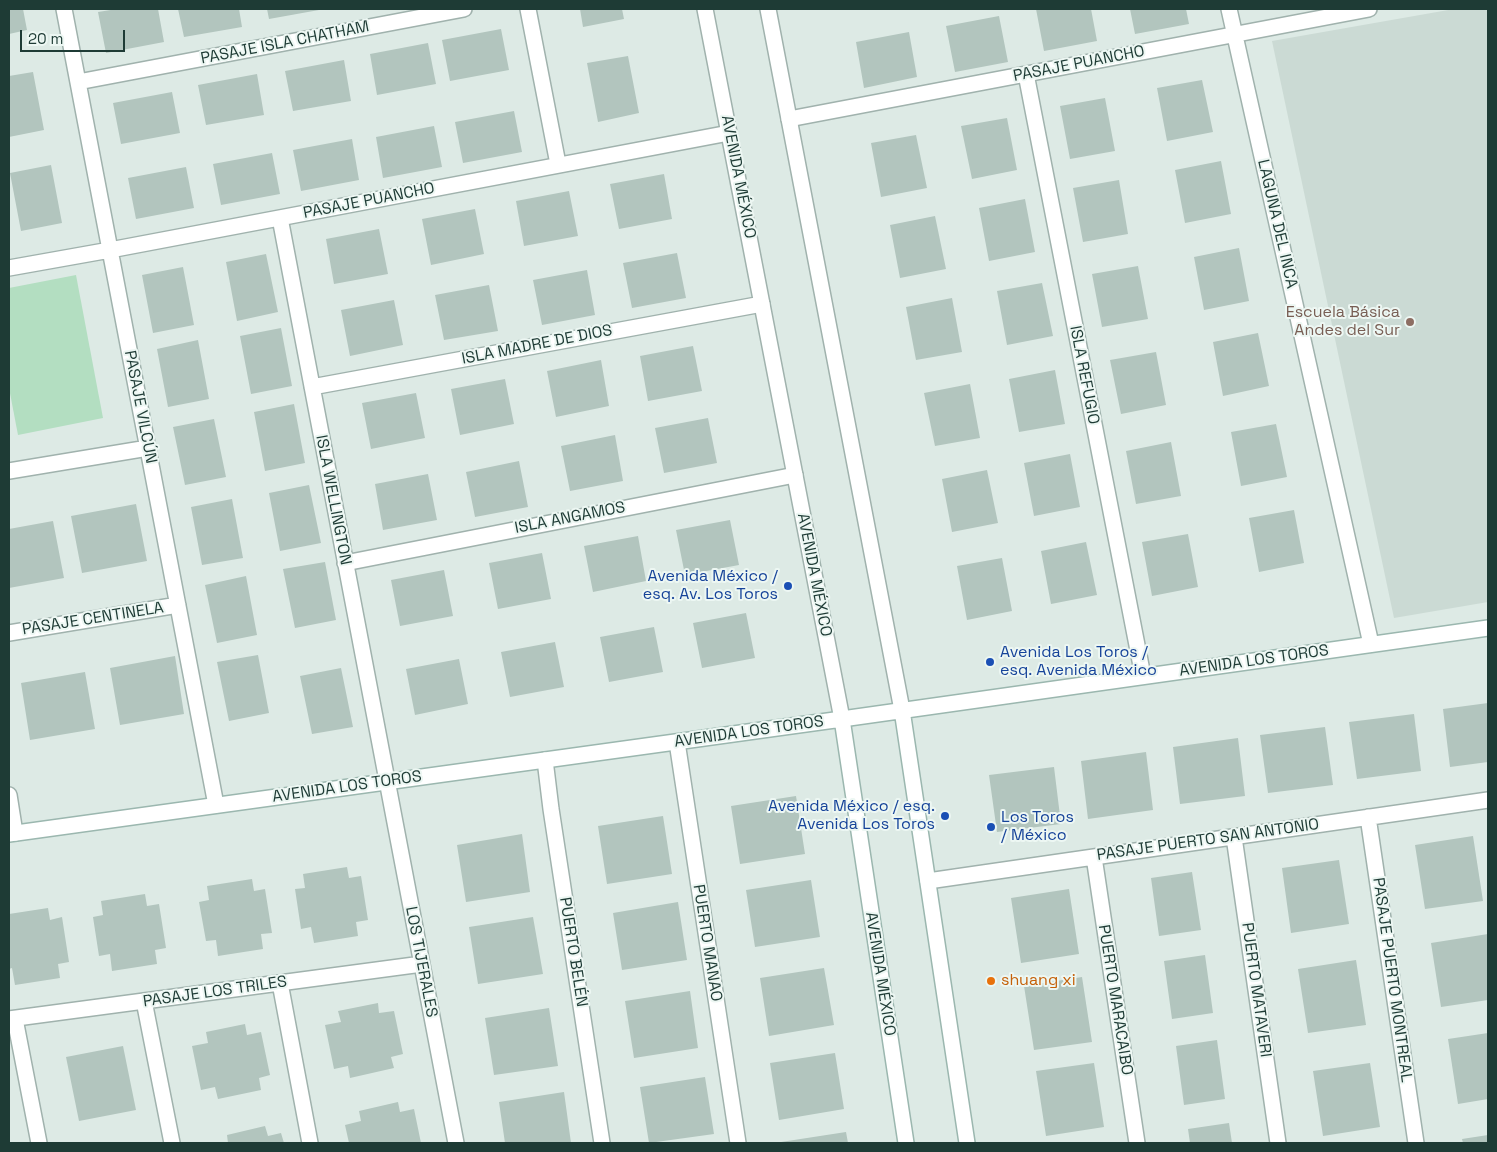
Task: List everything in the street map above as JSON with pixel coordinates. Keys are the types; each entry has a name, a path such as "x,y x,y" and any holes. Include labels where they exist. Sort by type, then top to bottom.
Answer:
{"street":[{"name":"PASAJE VILCÚN","path":"64,9 216,805"},
{"name":"PASAJE ISLA CHATHAM","path":"78,82 464,9"},
{"path":"528,9 558,164"},
{"name":"AVENIDA MÉXICO","path":"705,9 842,719 906,1143"},
{"path":"768,9 902,710 968,1143"},
{"name":"LAGUNA DEL INCA","path":"1229,9 1372,644"},
{"name":"PASAJE PUANCHO","path":"789,119 1369,9"},
{"name":"ISLA REFUGIO","path":"1026,74 1143,676"},
{"name":"PASAJE PUANCHO","path":"9,268 729,133"},
{"name":"ISLA WELLINGTON","path":"280,218 387,782"},
{"name":"ISLA MADRE DE DIOS","path":"312,387 762,304"},
{"path":"9,472 148,448"},
{"name":"ISLA ANGAMOS","path":"345,563 795,474"},
{"name":"PASAJE CENTINELA","path":"9,633 178,605"},
{"name":"AVENIDA LOS TOROS","path":"12,833 1488,628"},
{"name":"PUERTO MANAO","path":"677,742 738,1143"},
{"name":"PUERTO BELÉN","path":"545,760 602,1143"},
{"name":"LOS TIJERALES","path":"387,782 456,1143"},
{"path":"9,795 12,833"},
{"name":"PASAJE PUERTO SAN ANTONIO","path":"928,881 1488,800"},
{"name":"PASAJE PUERTO MONTREAL","path":"1368,817 1416,1143"},
{"name":"PUERTO MATAVERI","path":"1234,837 1278,1143"},
{"name":"PUERTO MARACAIBO","path":"1094,857 1137,1143"},
{"name":"PASAJE LOS TRILES","path":"12,1019 422,964"},
{"path":"280,983 310,1143"},
{"path":"144,1001 172,1143"},
{"path":"12,1019 39,1143"}],"shaded area":[{"name":"Escuela Básica Andes del Sur","path":"1454,9 1488,9 1488,602 1394,618 1272,41"}],"green space":[{"path":"76,275 103,418 18,435 9,388 9,288"}],"building":[{"path":"9,9 23,9 27,30 9,34"},
{"path":"117,9 158,9 164,42 106,53 98,12"},
{"path":"178,9 239,9 242,27 184,37"},
{"path":"267,9 319,9 319,10 269,19"},
{"path":"580,9 622,9 624,19 583,27"},
{"path":"1036,9 1091,9 1097,41 1044,51"},
{"path":"1130,9 1186,9 1189,24 1135,34"},
{"path":"999,16 1008,62 955,72 946,26"},
{"path":"501,29 509,70 450,81 442,40"},
{"path":"909,32 917,77 864,88 856,42"},
{"path":"428,43 436,84 377,95 370,54"},
{"path":"628,56 639,113 598,122 587,63"},
{"path":"344,60 351,101 293,111 285,71"},
{"path":"33,72 44,130 9,137 9,76"},
{"path":"257,74 264,115 206,125 198,85"},
{"path":"1202,80 1213,132 1167,141 1157,88"},
{"path":"172,92 180,133 121,144 113,103"},
{"path":"1105,98 1115,151 1070,159 1060,106"},
{"path":"514,111 522,152 463,163 455,122"},
{"path":"1007,118 1017,170 972,179 961,126"},
{"path":"434,126 442,167 383,178 376,137"},
{"path":"916,135 927,188 881,197 871,143"},
{"path":"352,139 359,180 301,191 293,150"},
{"path":"272,153 280,194 221,205 213,164"},
{"path":"1221,161 1231,214 1185,223 1175,170"},
{"path":"51,165 62,223 21,231 10,173"},
{"path":"186,167 194,208 136,219 128,178"},
{"path":"664,174 672,219 619,229 610,184"},
{"path":"1119,180 1128,234 1083,242 1073,188"},
{"path":"569,191 578,236 524,246 516,201"},
{"path":"1025,199 1035,252 989,261 979,208"},
{"path":"475,209 484,254 431,265 422,219"},
{"path":"935,216 946,269 900,278 890,225"},
{"path":"379,229 388,274 334,284 326,239"},
{"path":"1239,248 1249,301 1204,310 1194,257"},
{"path":"677,253 686,298 632,308 623,263"},
{"path":"266,254 278,312 237,321 226,262"},
{"path":"1138,266 1148,319 1102,327 1092,274"},
{"path":"183,267 194,325 153,333 142,275"},
{"path":"587,270 595,315 542,325 533,280"},
{"path":"1042,283 1053,336 1007,345 997,291"},
{"path":"489,285 498,331 444,340 435,295"},
{"path":"952,298 962,352 916,360 906,307"},
{"path":"394,300 403,345 350,356 341,310"},
{"path":"281,328 292,386 251,394 240,336"},
{"path":"1258,333 1269,386 1223,396 1213,342"},
{"path":"198,340 209,399 168,407 157,349"},
{"path":"693,346 702,391 648,401 640,356"},
{"path":"1156,352 1166,405 1121,414 1110,360"},
{"path":"601,360 609,406 556,417 547,371"},
{"path":"1055,370 1065,424 1019,432 1009,379"},
{"path":"505,379 514,424 460,435 451,389"},
{"path":"970,384 980,438 935,446 924,393"},
{"path":"416,393 425,438 371,449 362,403"},
{"path":"294,404 305,463 265,471 254,412"},
{"path":"708,418 717,463 664,473 655,428"},
{"path":"214,419 226,477 185,485 173,427"},
{"path":"1276,424 1287,477 1241,486 1231,432"},
{"path":"615,435 623,481 570,491 561,446"},
{"path":"1171,442 1181,496 1136,504 1126,451"},
{"path":"1070,454 1080,507 1034,516 1024,463"},
{"path":"519,461 528,507 475,517 466,472"},
{"path":"987,470 998,523 952,532 942,479"},
{"path":"428,474 437,520 383,530 375,484"},
{"path":"309,485 321,543 280,551 269,493"},
{"path":"232,499 243,558 202,565 191,507"},
{"path":"136,504 147,561 82,573 71,516"},
{"path":"1294,510 1304,563 1259,572 1249,518"},
{"path":"730,520 739,565 685,575 676,530"},
{"path":"53,521 64,578 9,588 9,529"},
{"path":"1188,534 1198,587 1152,596 1142,542"},
{"path":"638,536 646,581 593,592 584,546"},
{"path":"1086,542 1097,595 1051,604 1041,551"},
{"path":"542,553 551,599 498,609 489,563"},
{"path":"1002,558 1012,611 967,620 957,566"},
{"path":"325,562 336,620 295,628 283,569"},
{"path":"444,570 453,616 400,626 391,580"},
{"path":"246,576 257,635 217,643 205,585"},
{"path":"746,613 755,658 702,668 693,623"},
{"path":"654,627 663,672 609,682 600,637"},
{"path":"555,642 564,687 510,697 501,652"},
{"path":"258,655 269,713 229,721 217,662"},
{"path":"175,656 184,714 120,725 110,668"},
{"path":"459,659 468,704 415,715 406,669"},
{"path":"341,668 353,727 312,734 300,676"},
{"path":"85,672 95,729 30,740 21,683"},
{"path":"1488,703 1488,762 1450,767 1443,709"},
{"path":"1414,714 1421,771 1357,779 1349,722"},
{"path":"1325,727 1333,785 1268,793 1260,735"},
{"path":"1238,738 1245,796 1180,804 1173,747"},
{"path":"1146,752 1153,810 1088,819 1081,761"},
{"path":"1054,767 1061,824 997,832 989,775"},
{"path":"796,796 805,854 740,864 731,806"},
{"path":"663,816 672,874 607,884 598,826"},
{"path":"522,834 530,892 466,902 457,845"},
{"path":"1473,836 1483,901 1425,909 1415,845"},
{"path":"1339,860 1349,924 1291,933 1282,868"},
{"path":"347,867 349,878 361,876 368,920 356,922 358,936 314,943 311,927 301,929 295,889 305,888 303,874"},
{"path":"1192,872 1201,930 1159,936 1151,878"},
{"path":"252,879 254,891 265,889 272,933 261,934 263,949 218,956 216,940 206,941 199,902 209,900 207,886"},
{"path":"811,880 820,937 755,947 746,890"},
{"path":"1069,889 1079,954 1021,963 1011,898"},
{"path":"145,894 147,906 159,904 166,948 155,950 157,964 112,971 110,954 99,956 93,917 103,915 101,901"},
{"path":"678,902 687,960 622,970 613,913"},
{"path":"48,908 50,920 62,917 69,962 58,964 60,978 15,985 12,968 9,969 9,914"},
{"path":"533,917 543,974 478,984 469,927"},
{"path":"1488,934 1488,1000 1441,1007 1431,943"},
{"path":"1205,955 1213,1013 1172,1019 1164,961"},
{"path":"1356,960 1366,1025 1308,1033 1298,969"},
{"path":"824,968 834,1025 769,1036 760,978"},
{"path":"1082,977 1092,1042 1034,1050 1024,986"},
{"path":"690,991 698,1048 634,1058 625,1001"},
{"path":"378,1003 379,1013 394,1011 403,1054 391,1057 394,1068 350,1078 348,1066 334,1069 325,1025 341,1022 338,1011"},
{"path":"549,1008 558,1066 494,1075 485,1018"},
{"path":"245,1024 247,1035 261,1032 270,1075 259,1078 261,1090 218,1099 215,1087 201,1090 192,1046 208,1043 206,1032"},
{"path":"1488,1033 1488,1099 1458,1104 1448,1039"},
{"path":"1217,1040 1225,1099 1184,1105 1176,1046"},
{"path":"123,1046 136,1110 79,1121 66,1057"},
{"path":"835,1053 844,1109 779,1120 770,1063"},
{"path":"1094,1063 1104,1127 1046,1136 1036,1071"},
{"path":"1370,1063 1380,1127 1323,1136 1313,1071"},
{"path":"705,1077 714,1134 649,1143 640,1087"},
{"path":"564,1092 571,1143 505,1143 499,1102"},
{"path":"398,1102 400,1112 414,1109 421,1143 349,1143 345,1125 361,1121 359,1111"},
{"path":"1229,1123 1232,1143 1190,1143 1188,1129"},
{"path":"265,1126 268,1136 281,1133 284,1143 228,1143 227,1135"},
{"path":"846,1132 848,1143 781,1143 781,1142"},
{"path":"1488,1135 1488,1143 1463,1143 1462,1139"}],"place":[{"name":"Escuela Básica Andes del Sur","path":"1410,322"},
{"name":"Avenida México / esq. Av. Los Toros","path":"788,586"},
{"name":"Avenida Los Toros / esq. Avenida México","path":"990,662"},
{"name":"Avenida México / esq. Avenida Los Toros","path":"945,816"},
{"name":"Los Toros / México","path":"991,827"},
{"name":"shuang xi","path":"991,981"}]}
